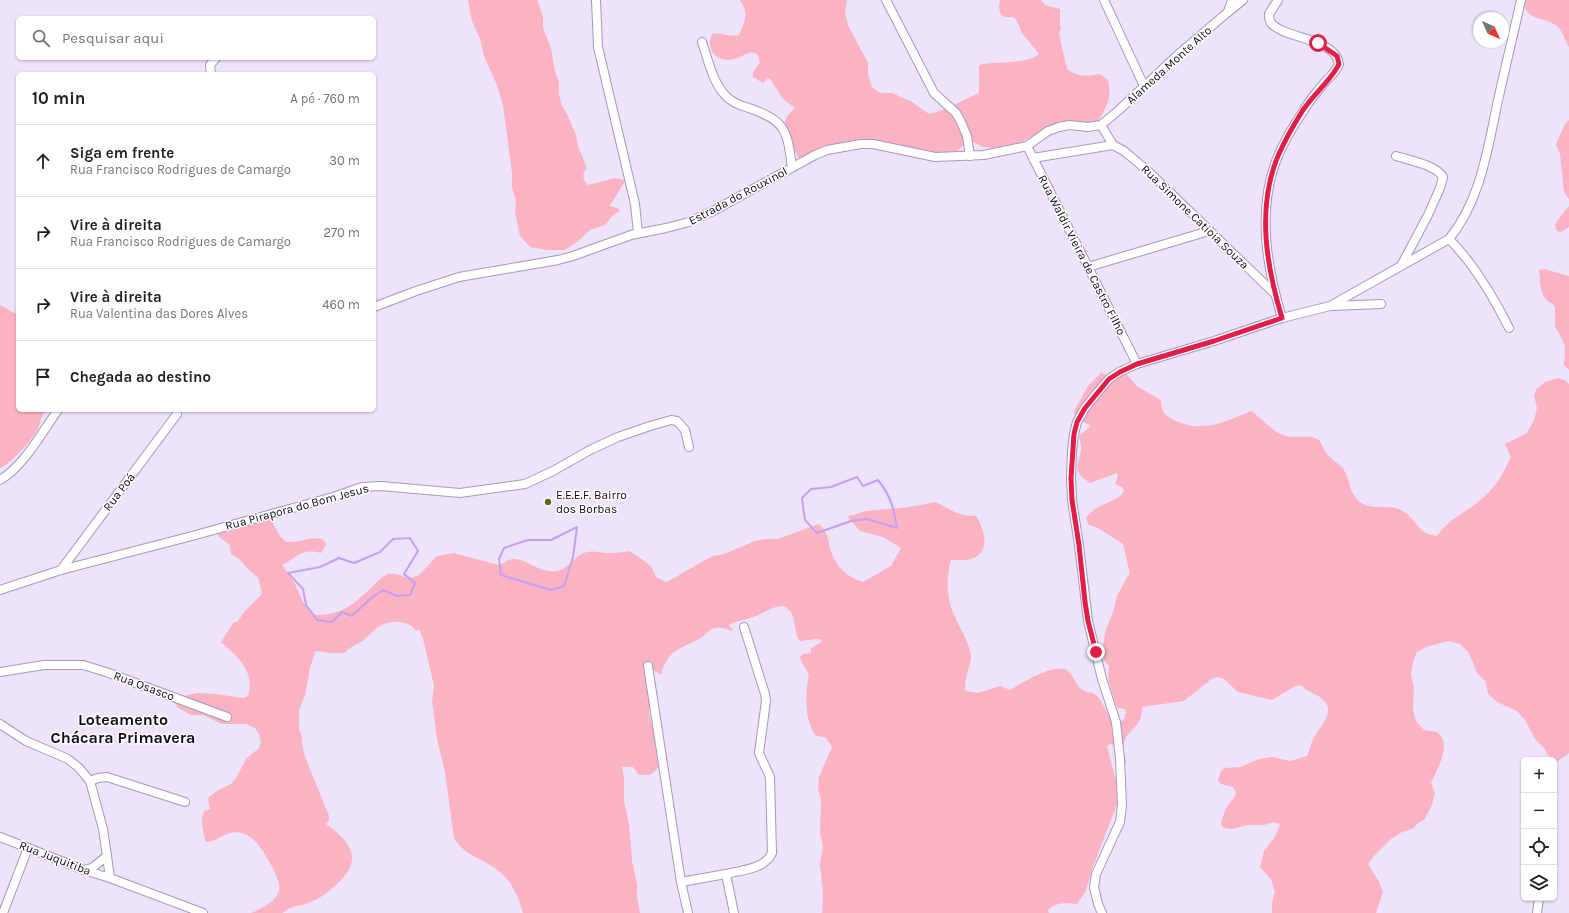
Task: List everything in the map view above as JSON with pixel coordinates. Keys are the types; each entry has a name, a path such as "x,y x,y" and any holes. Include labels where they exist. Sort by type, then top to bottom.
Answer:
{"street":[{"path":"596,0 598,47 635,204 638,233"},
{"path":"886,0 934,93 956,113 961,122 967,136 970,156"},
{"path":"1104,0 1144,86"},
{"path":"1228,12 1232,0"},
{"name":"Alameda Monte Alto","path":"1101,125 1243,0"},
{"path":"1278,0 1269,14 1272,24 1281,30 1312,40 1326,48 1337,56 1339,64 1304,108 1286,138 1276,162 1269,188 1266,212 1266,230 1275,294 1282,318"},
{"path":"1330,306 1449,239 1462,222 1468,211 1483,171 1521,0"},
{"path":"702,42 712,73 725,96 744,107 770,116 777,121 782,128 789,149 792,167"},
{"path":"211,72 210,65 214,60"},
{"name":"Estrada do Rouxinol","path":"376,306 459,277 558,260 638,233 689,222 713,211 792,167 827,150 861,144 874,144 935,156 970,156 999,153 1027,146 1048,131 1058,127 1069,125 1088,127 1101,125"},
{"name":"Rua Simone Catioia Souza","path":"1101,125 1113,145 1133,158 1275,294"},
{"path":"1033,158 1113,145"},
{"name":"Rua Waldir Vieira de Castro Filho","path":"1027,146 1137,364"},
{"path":"1396,156 1437,170 1443,177 1440,188 1428,215 1401,265"},
{"path":"1088,267 1209,231"},
{"path":"1449,239 1466,257 1475,270 1509,328"},
{"path":"1102,913 1094,887 1096,874 1120,822 1122,805 1116,722 1102,678 1088,621 1072,500 1072,451 1076,428 1085,408 1109,379 1137,364 1221,339 1282,318 1330,306 1381,304"},
{"path":"0,480 20,463 57,412"},
{"name":"Rua Poá","path":"61,570 177,414"},
{"name":"Rua Pirapora do Bom Jesus","path":"0,590 61,570 192,536 333,497 362,487 381,486 432,492 460,493 525,484 611,440 671,420 677,421 685,430 688,447"},
{"path":"681,882 760,866 766,863 772,853 770,777 758,753 765,708 765,694 744,627"},
{"name":"Rua Osasco","path":"0,672 44,665 82,665 106,672 227,717"},
{"path":"648,666 681,882 688,913"},
{"path":"0,724 26,741 68,759 79,768 90,781 104,829 110,878"},
{"path":"90,781 107,777 185,802"},
{"name":"Rua Juquitiba","path":"0,837 84,870 110,878 203,913"},
{"path":"3,913 28,848"},
{"path":"84,870 92,868 107,856"},
{"path":"726,874 734,913"},
{"path":"1537,913 1539,901"}],"shaded area":[{"path":"468,0 537,0 543,16 543,28 551,48 555,72 559,82 559,94 562,106 576,135 578,146 587,168 585,170 584,179 588,185 615,178 624,180 624,183 609,206 618,208 620,211 613,215 605,225 590,230 577,242 565,250 547,250 530,247 520,236 515,212 516,201 512,188 512,173 503,105 497,85 484,56 480,39 472,21"},
{"path":"740,0 847,0 845,13 848,25 868,63 868,74 872,87 880,93 892,93 912,102 929,114 979,93 979,65 1027,60 1039,54 1022,33 1016,19 1001,15 999,8 1000,0 1041,0 1045,5 1060,9 1061,28 1059,34 1067,69 1075,74 1083,76 1100,74 1108,80 1108,102 1098,121 1040,133 1019,143 999,148 983,147 969,140 957,151 950,154 942,154 866,144 807,159 799,159 787,134 785,123 786,118 795,108 783,99 770,79 768,78 763,83 753,77 753,72 760,63 758,55 750,53 728,60 718,57 711,50 710,40 712,34 733,36 739,35 745,18 743,5"},
{"path":"1524,0 1569,0 1569,47 1558,27 1548,21 1536,18 1527,12"},
{"path":"1569,120 1569,199 1564,192 1560,154 1556,144 1565,124"},
{"path":"1569,206 1569,227 1561,232 1557,231 1555,225"},
{"path":"1544,269 1569,276 1569,370 1564,365 1565,347 1555,326 1555,308 1553,304 1545,298 1542,290 1539,270"},
{"path":"0,305 16,314 16,412 46,412 42,417 38,429 31,439 16,456 0,468"},
{"path":"1102,372 1106,376 1126,374 1138,387 1161,400 1164,413 1176,421 1195,426 1214,425 1251,411 1281,434 1290,437 1307,436 1315,438 1320,441 1325,452 1344,470 1354,495 1361,503 1372,507 1389,507 1401,510 1405,512 1427,534 1437,536 1451,521 1484,497 1498,482 1511,457 1505,444 1527,433 1534,420 1537,408 1534,395 1536,390 1545,382 1558,378 1564,380 1569,384 1569,753 1557,762 1557,757 1549,756 1544,748 1535,739 1525,720 1517,711 1497,702 1488,694 1486,682 1477,673 1469,653 1460,644 1449,641 1426,647 1417,652 1413,662 1411,675 1414,687 1413,710 1416,721 1424,730 1437,732 1441,737 1443,740 1444,751 1431,783 1435,793 1432,805 1424,820 1418,823 1414,828 1400,833 1391,839 1368,864 1383,892 1376,913 1272,913 1272,903 1275,892 1271,879 1260,867 1264,851 1275,837 1280,824 1274,822 1264,825 1247,825 1232,829 1223,828 1221,824 1225,812 1228,805 1236,795 1236,792 1233,787 1221,784 1218,780 1221,771 1225,768 1241,767 1259,759 1272,757 1290,761 1307,756 1313,739 1327,717 1328,707 1320,697 1301,685 1295,686 1272,700 1238,692 1224,679 1217,677 1210,680 1184,701 1142,707 1141,716 1138,723 1126,737 1124,743 1124,752 1127,764 1113,745 1110,744 1107,746 1116,781 1118,802 1092,869 1086,891 1077,904 1058,904 1048,910 1049,913 822,913 823,894 820,864 823,846 820,834 821,800 818,788 819,777 832,747 826,738 815,735 811,728 806,705 809,674 800,657 802,654 811,653 811,648 820,643 822,640 816,639 800,641 792,614 783,606 775,607 756,616 729,625 733,629 732,631 714,628 700,638 680,648 670,656 661,675 649,667 646,670 645,677 649,693 649,713 656,740 660,766 650,775 639,775 633,767 622,767 624,778 624,801 629,824 632,861 637,884 637,896 640,913 523,913 519,900 506,878 490,865 468,853 454,838 445,772 437,739 432,702 434,686 423,639 419,629 416,631 413,627 405,623 391,622 375,629 365,639 345,653 315,652 310,668 305,695 299,710 299,729 302,737 305,757 329,816 329,821 326,824 342,838 348,845 351,852 352,860 350,868 345,876 328,892 310,902 290,908 282,913 251,913 271,902 279,891 278,880 267,858 256,842 249,836 243,834 235,832 206,842 202,818 204,811 210,809 208,800 209,797 231,784 236,778 246,759 259,748 261,742 259,734 255,728 246,724 222,724 203,715 191,715 178,708 175,703 181,698 197,693 243,698 248,696 250,687 249,679 244,665 221,642 234,622 237,622 245,611 262,594 258,577 238,558 231,554 230,545 218,536 218,527 269,516 280,536 286,542 318,538 323,539 326,544 321,553 304,552 282,565 295,584 303,602 316,615 334,613 348,607 388,574 399,575 409,579 419,575 437,556 454,553 498,565 515,559 544,570 556,571 561,570 578,556 587,552 619,553 630,551 651,566 656,577 666,582 713,556 724,554 755,541 778,539 819,524 827,536 832,554 837,564 844,572 863,582 891,566 901,548 883,537 860,531 847,516 866,511 909,507 935,502 959,514 976,516 981,526 984,538 983,550 974,558 965,560 951,560 948,574 949,601 966,639 971,655 965,691 978,693 1000,686 1010,690 1039,674 1056,669 1063,669 1068,671 1081,689 1097,696 1109,715 1115,721 1120,723 1124,719 1126,712 1125,709 1118,708 1115,702 1108,679 1109,666 1104,660 1103,648 1105,632 1113,612 1117,596 1129,574 1129,570 1123,544 1098,528 1089,525 1086,518 1095,509 1118,497 1124,490 1122,487 1115,484 1118,475 1117,473 1090,483 1080,475 1078,471 1081,449 1079,436 1091,426 1078,419 1074,411 1088,386"}],"waterway":[{"path":"857,477 863,486 878,480 891,503 897,528 867,519 851,521 817,533 805,520 802,498 811,489 831,487 857,477"},
{"path":"577,527 573,557 564,586 551,590 501,575 499,559 504,548 528,540 551,540 577,527"},
{"path":"410,538 418,551 404,574 415,583 410,595 397,596 383,590 370,599 352,616 342,612 332,622 317,620 306,605 303,589 288,573 320,567 339,558 354,563 380,552 393,539 410,538"}],"place":[{"name":"E.E.E.F. Bairro dos Borbas","path":"548,502"}],"district":[{"name":"Loteamento Chácara Primavera","path":"123,728"}],"route":[{"path":"1096,652 1085,602 1079,545 1072,500 1072,451 1077,422 1085,408 1109,379 1120,372 1137,364 1173,352 1243,332 1282,318 1275,294 1268,252 1266,212 1269,188 1276,162 1286,138 1304,108 1339,64 1337,56 1318,43"}]}
